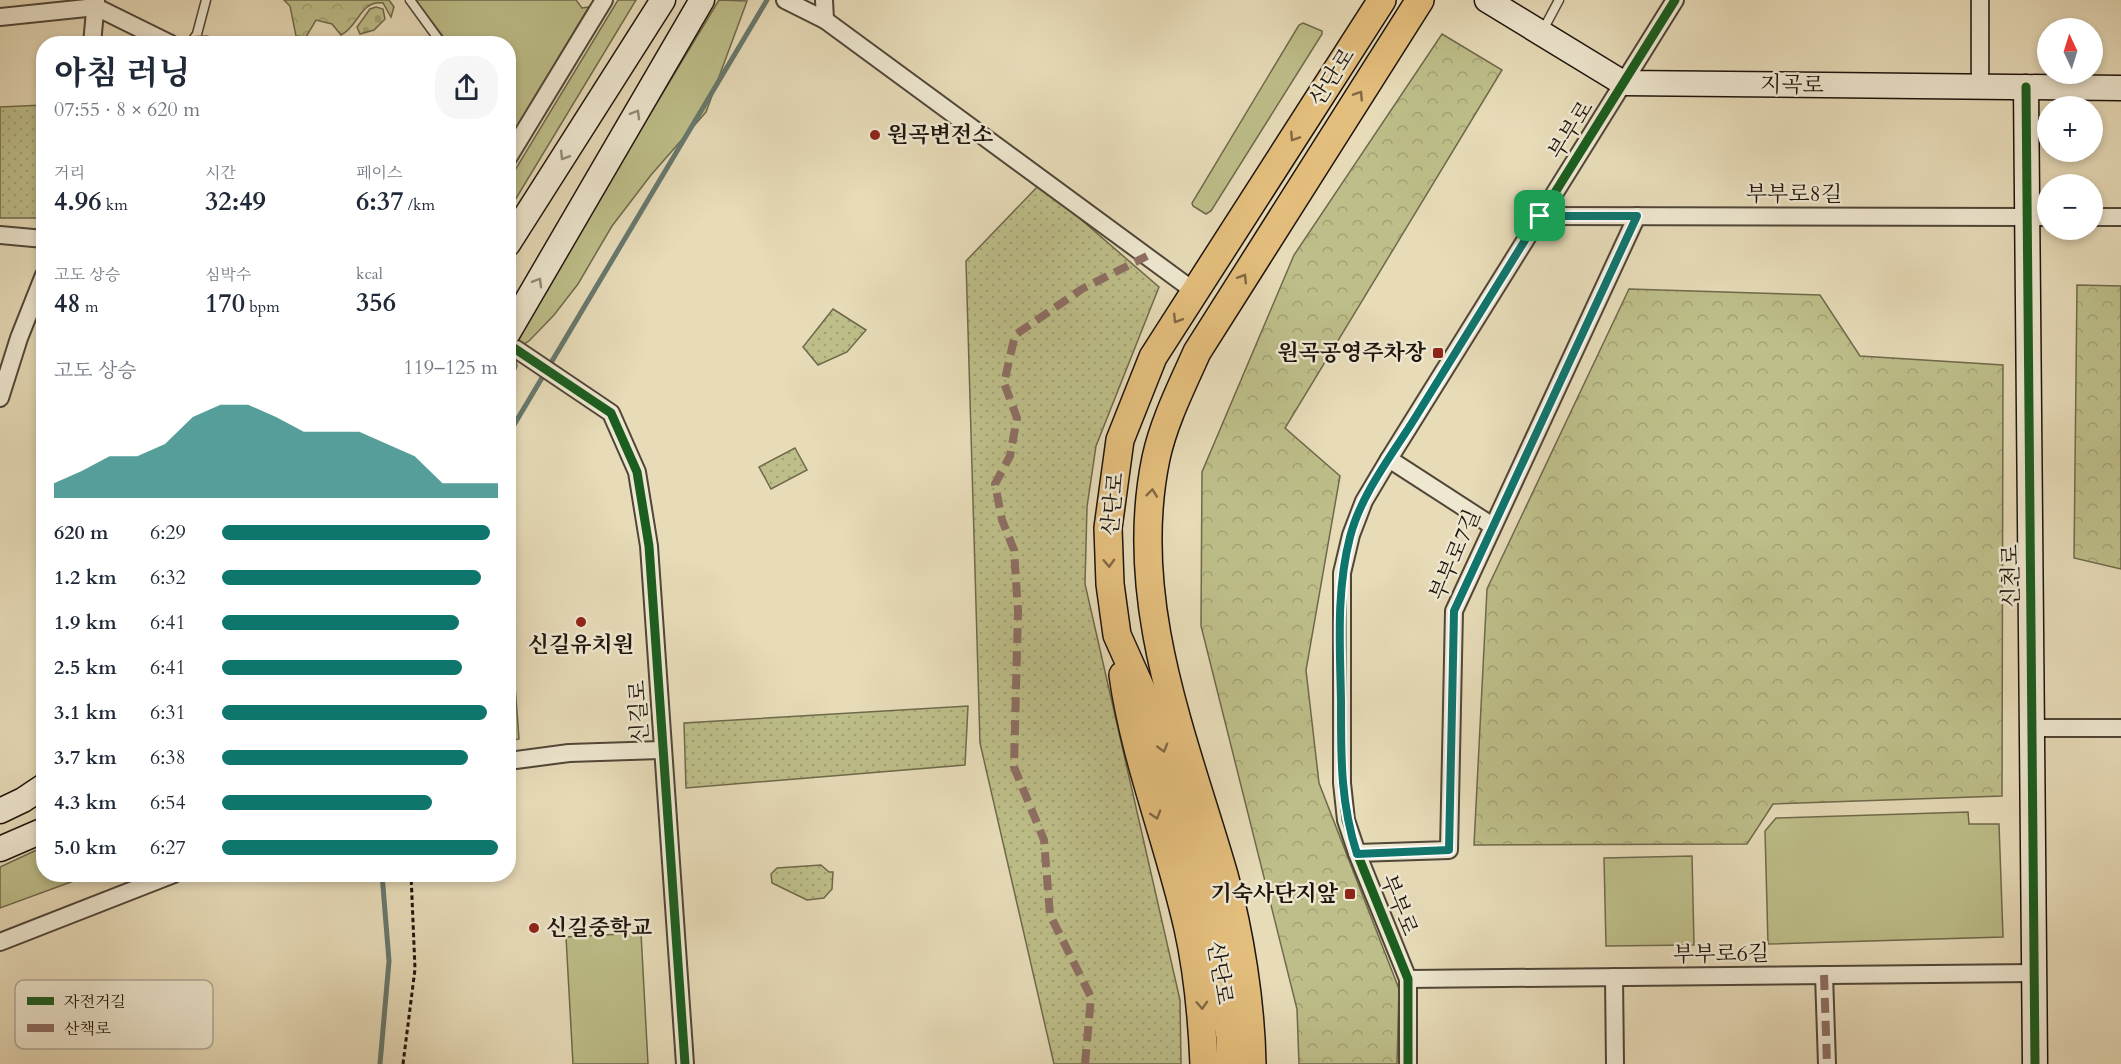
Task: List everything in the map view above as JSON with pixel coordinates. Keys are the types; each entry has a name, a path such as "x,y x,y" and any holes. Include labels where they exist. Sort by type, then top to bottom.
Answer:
{"main road":[{"path":"516,231 663,0"},
{"path":"516,334 702,0"},
{"name":"산단로","path":"1230,1064 1230,1037 1212,925 1201,882 1155,720 1117,635 1110,584 1108,528 1120,440 1153,357 1382,0"},
{"name":"산단로","path":"1252,1064 1242,965 1224,878 1176,719 1153,624 1147,558 1156,458 1173,404 1197,352 1420,0"},
{"path":"1487,0 1623,83"},
{"name":"지곡로","path":"1623,83 2121,88"},
{"name":"신천로","path":"2026,87 2037,217 2032,728 2035,1064"},
{"path":"1153,624 1199,735 1241,878 1258,960 1269,1064"},
{"path":"1117,635 1124,683 1153,805 1188,927 1202,998 1204,1064"},
{"path":"0,811 36,791"},
{"path":"0,849 36,833"}],"street":[{"path":"516,145 604,0"},
{"path":"785,0 825,20 1194,291"},
{"path":"824,0 825,20"},
{"name":"부부로","path":"1408,1064 1408,979 1357,854 1346,820 1341,783 1342,573 1351,535 1364,501 1389,459 1675,0"},
{"path":"1980,0 1980,87"},
{"path":"0,16 96,4 156,36"},
{"path":"93,36 96,4"},
{"name":"부부로8길","path":"1540,216 2037,217"},
{"name":"부부로7길","path":"1357,854 1449,850 1454,611 1491,525 1637,216"},
{"path":"2103,217 2121,217"},
{"path":"0,235 36,238"},
{"path":"0,398 19,338 36,295"},
{"name":"신길로","path":"516,344 611,413 637,472 648,546 685,1064"},
{"path":"1389,459 1491,525"},
{"path":"2032,728 2121,728"},
{"path":"516,760 569,753 661,750"},
{"path":"0,942 154,882"},
{"name":"부부로6길","path":"1408,979 2034,973"},
{"path":"1824,975 1827,1064"},
{"path":"1614,977 1615,1064"}],"lane":[{"path":"195,36 206,0"},
{"path":"410,0 436,36"},
{"path":"1542,33 1559,0"}],"path":[{"path":"403,1064 415,969 411,882"}],"green space":[{"path":"284,0 389,0 394,7 391,17 383,3 369,5 352,26 341,35 332,24 316,20 307,36 296,36 290,6"},
{"path":"416,0 576,0 582,8 589,7 516,128 516,36 443,36"},
{"path":"618,0 636,0 516,198 516,168"},
{"path":"719,0 747,1 706,112 651,175 612,226 578,284 554,315 516,354 516,335"},
{"path":"376,7 383,9 385,19 374,30 360,34 357,27 370,9"},
{"path":"1303,23 1322,31 1322,34 1211,211 1206,214 1192,203 1299,25"},
{"path":"1442,34 1502,70 1285,428 1340,476 1306,670 1319,783 1399,989 1397,1064 1299,1064 1297,1009 1201,626 1202,472 1294,255"},
{"path":"36,105 36,218 0,218 0,107"},
{"path":"1040,184 1159,287 1096,446 1087,507 1085,584 1180,1000 1181,1064 1054,1064 980,743 966,261"},
{"path":"2077,285 2121,286 2121,569 2074,558"},
{"path":"1629,289 1820,295 1860,356 2003,365 2002,796 1773,804 1747,844 1474,845 1487,589"},
{"path":"833,309 866,330 847,352 818,365 803,347"},
{"path":"795,448 807,470 771,489 759,467"},
{"path":"516,699 519,739 516,740"},
{"path":"968,706 965,765 686,788 684,723"},
{"path":"1968,812 1969,824 1999,824 2003,937 1768,944 1765,831 1776,818"},
{"path":"36,850 36,882 71,882 0,908 0,867"},
{"path":"1692,856 1694,945 1606,946 1604,858"},
{"path":"821,865 829,872 833,872 832,889 824,898 807,900 772,883 771,874 777,868"},
{"path":"641,933 648,1064 573,1064 566,937"}],"waterway":[{"path":"516,422 767,0"},
{"path":"380,1064 389,961 383,882"}],"marked path":[{"path":"1085,1064 1091,997 1050,915 1044,840 1014,767 1018,611 1014,550 1002,520 995,484 1010,456 1017,418 1004,383 1015,335 1082,289 1147,256"},
{"path":"1824,975 1827,1064"}],"cycle path":[{"path":"1408,1064 1408,979 1357,853 1346,820 1342,783 1342,573 1351,535 1364,501 1389,459 1675,0"},
{"path":"2026,87 2035,1064"},
{"path":"516,349 611,413 637,472 649,546 685,1064"}],"place":[{"name":"원곡변전소","path":"875,135"},
{"name":"원곡공영주차장","path":"1438,353"},
{"name":"신길유치원","path":"581,622"},
{"name":"기숙사단지앞","path":"1350,894"},
{"name":"신길중학교","path":"534,928"}],"route":[{"path":"1540,216 1637,216 1491,525 1454,611 1449,850 1357,854 1346,820 1341,783 1340,612 1342,573 1351,535 1364,501 1540,216"}]}
